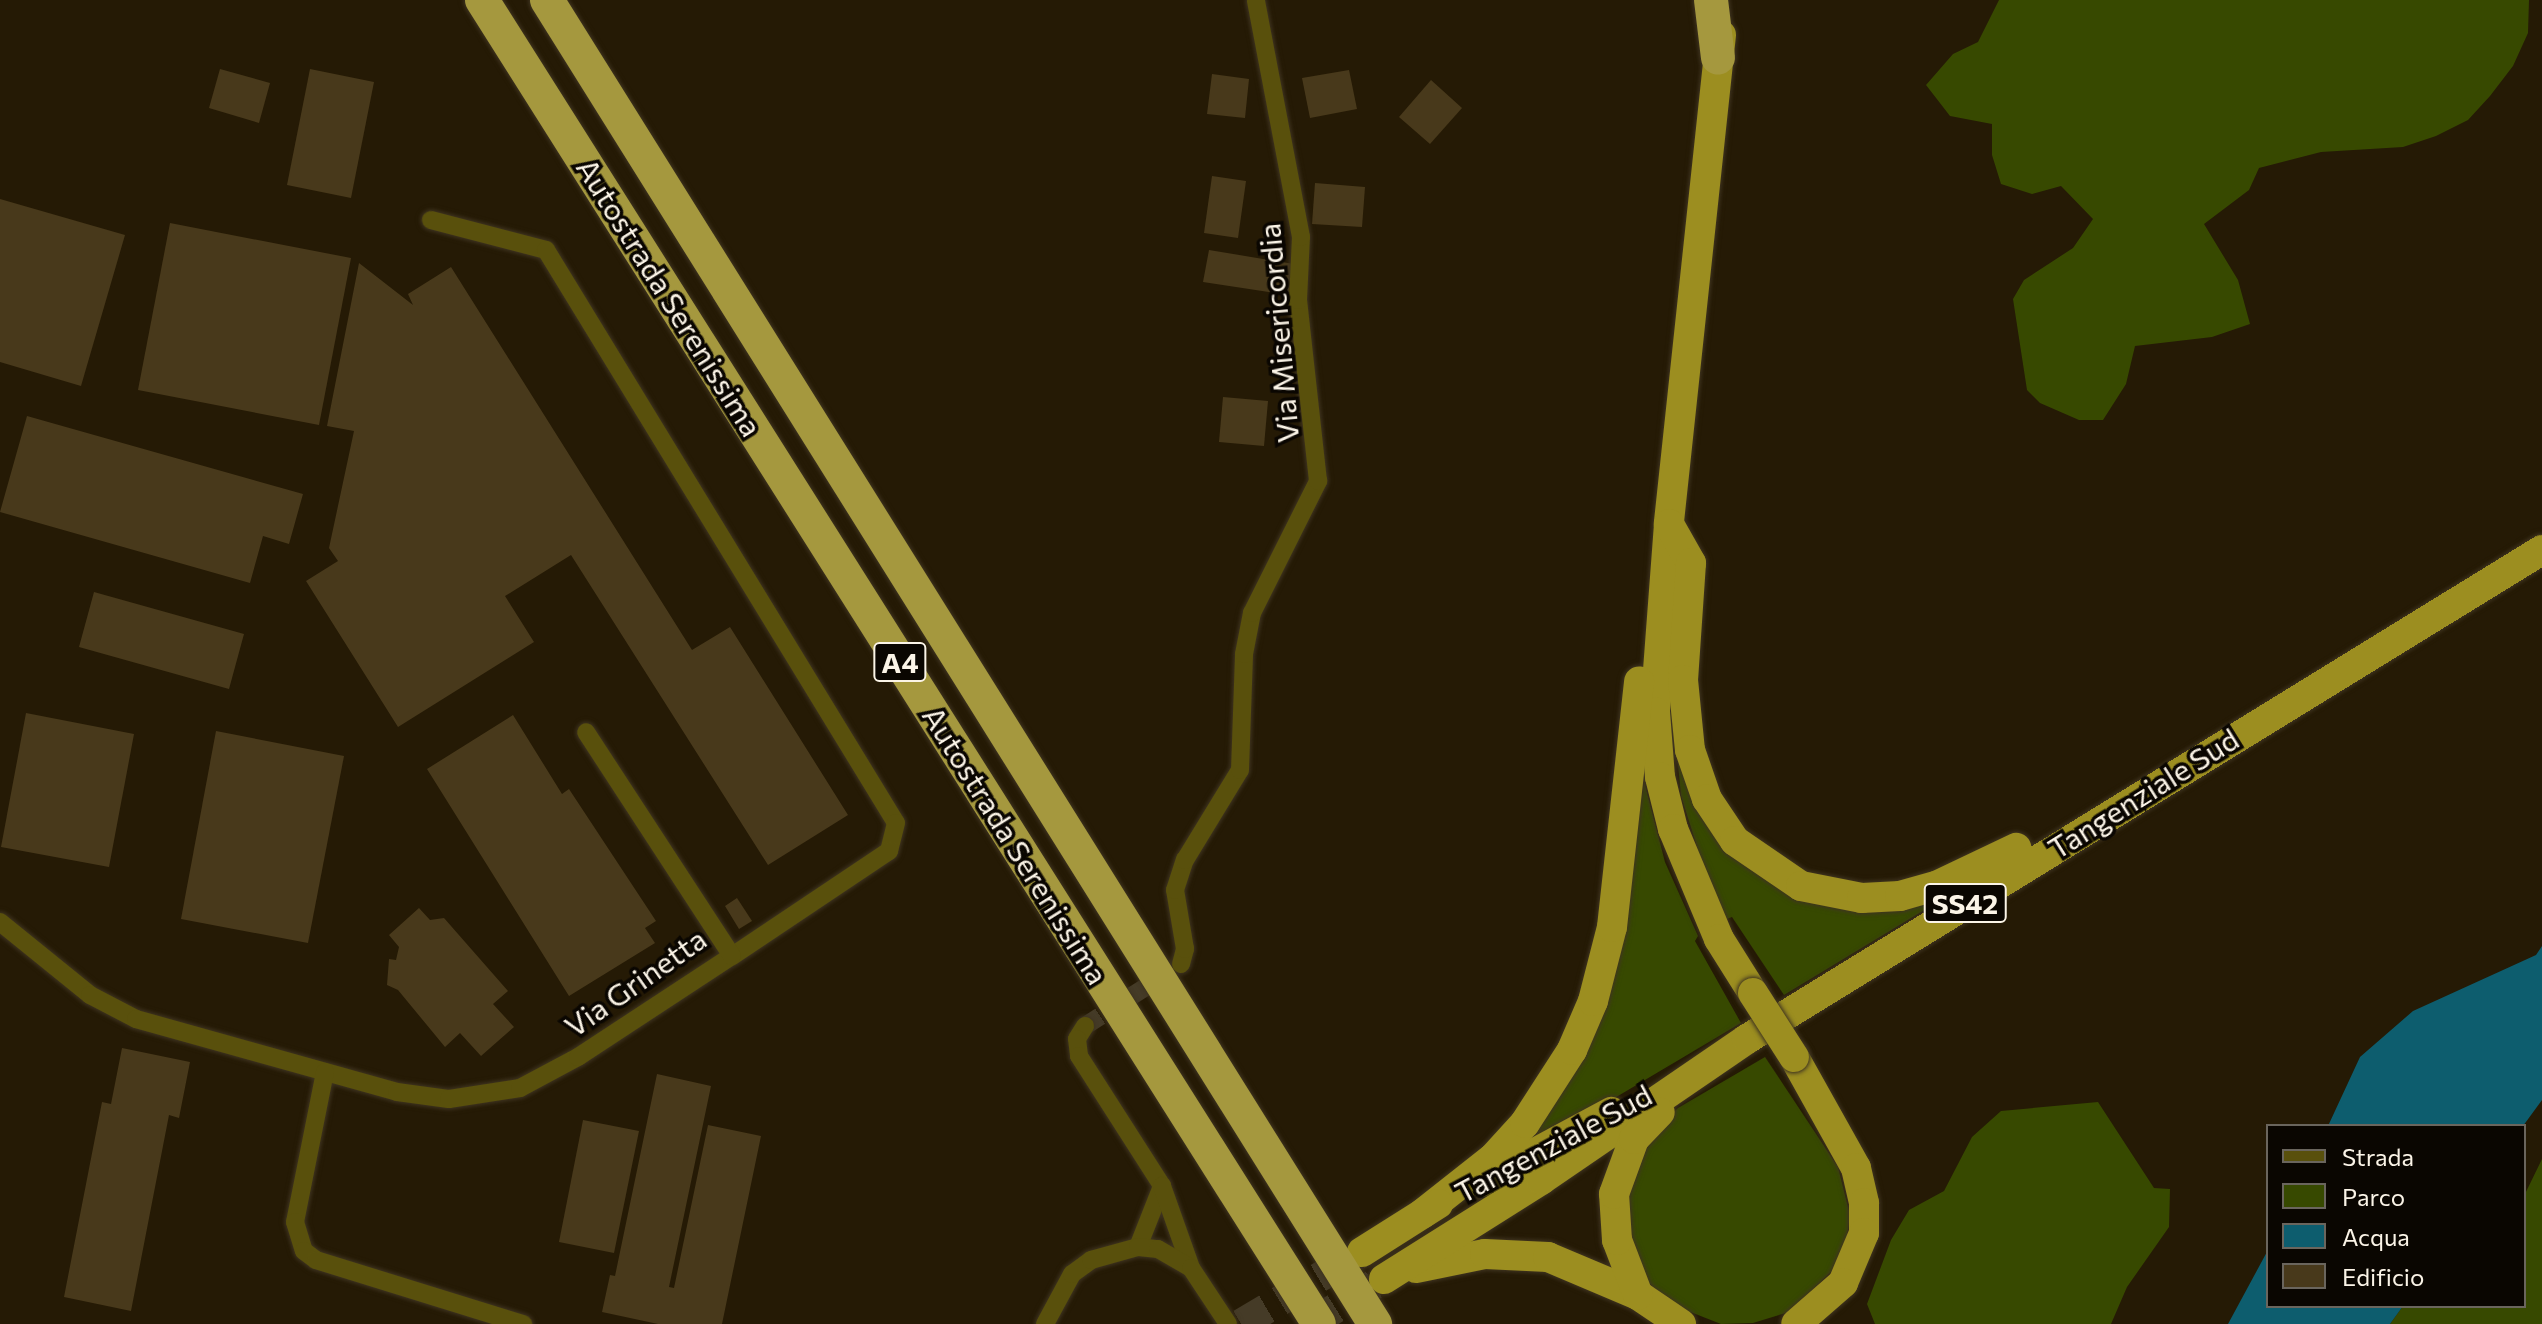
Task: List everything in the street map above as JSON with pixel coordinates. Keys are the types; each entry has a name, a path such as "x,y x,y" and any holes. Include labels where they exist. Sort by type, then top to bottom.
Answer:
{"highway":[{"name":"Autostrada Serenissima","path":"482,0 1319,1324"},
{"name":"Autostrada Serenissima","path":"547,0 1375,1324"},
{"path":"1711,0 1718,58"},
{"path":"1724,0 1669,524 1655,712 1660,777 1693,883 1753,993 1794,1057 1856,1168 1864,1203 1864,1233 1843,1283 1796,1324"},
{"path":"1669,524 1691,563 1683,680 1695,771 1707,799 1735,841 1801,886 1862,898 1900,896 1936,886 1979,870 2117,791 2183,768"},
{"path":"1422,1214 1493,1158 1525,1123 1572,1050 1593,1001 1612,927 1624,840 1649,559 1669,524"},
{"name":"Tangenziale Sud","path":"1638,1295 1571,1262 1521,1253 1427,1264 1384,1279 1541,1180 1747,1039 2183,768 2542,550"},
{"path":"1681,1324 1638,1295 1617,1240 1614,1194 1622,1164 1634,1139 1657,1115 1747,1039"},
{"name":"Tangenziale Sud","path":"1362,1252 1422,1214 1747,1039"}],"street":[{"name":"Via Misericordia","path":"1181,964 1185,949 1175,890 1185,860 1240,770 1244,654 1252,613 1318,481 1298,300 1301,237 1256,0"},
{"path":"431,220 546,250 896,823 889,851 732,956"},
{"name":"Via Grinetta","path":"0,922 90,995 136,1019 397,1092 449,1099 520,1088 578,1057 732,956 586,732"},
{"path":"1085,1026 1077,1039 1079,1056 1162,1186 1191,1268 1228,1324"},
{"path":"325,1072 295,1222 304,1251 316,1260 523,1324"},
{"path":"1138,1247 1162,1186"},
{"path":"1045,1324 1072,1274 1091,1260 1138,1247 1158,1249 1191,1268"}],"green space":[{"path":"1999,0 2529,0 2528,33 2513,66 2468,120 2436,136 2403,147 2321,152 2259,168 2249,190 2204,224 2238,280 2250,324 2212,337 2135,346 2126,384 2103,420 2079,420 2040,403 2027,390 2013,299 2024,280 2073,248 2093,219 2061,186 2032,194 2001,184 1992,155 1992,124 1950,116 1926,85 1953,54 1978,42"},
{"path":"1677,753 1747,866 1936,903 1784,995 1732,917 1727,919 1704,869 1681,796"},
{"path":"1644,781 1665,862 1698,936 1695,941 1741,1023 1522,1153 1599,1021 1616,973"},
{"path":"1765,1057 1838,1167 1850,1215 1846,1244 1833,1270 1789,1312 1753,1323 1721,1324 1670,1304 1648,1282 1623,1211 1635,1155 1657,1127 1678,1108"},
{"path":"2098,1102 2154,1188 2170,1189 2169,1227 2127,1287 2111,1324 1875,1324 1867,1304 1891,1240 1909,1210 1944,1191 1972,1137 2001,1111"},
{"path":"2542,1159 2542,1324 2390,1324 2402,1308 2526,1308 2526,1192"}],"water":[{"path":"2542,946 2542,1100 2524,1124 2329,1124 2360,1057 2413,1011 2536,955"},
{"path":"2266,1254 2266,1308 2402,1308 2390,1324 2228,1324"}],"building":[{"path":"220,69 270,83 259,123 209,108"},
{"path":"310,69 374,82 351,198 287,185"},
{"path":"1349,70 1357,109 1310,118 1302,78"},
{"path":"1212,74 1249,79 1245,118 1207,114"},
{"path":"1431,80 1462,108 1430,144 1399,117"},
{"path":"1212,176 1246,181 1238,238 1204,233"},
{"path":"1315,183 1365,187 1362,227 1312,224"},
{"path":"0,199 125,235 81,386 0,362"},
{"path":"170,223 351,258 319,425 138,390"},
{"path":"1209,250 1294,264 1289,295 1203,282"},
{"path":"359,263 413,305 408,294 451,267 692,650 730,627 848,815 768,865 571,555 505,596 534,642 398,727 306,581 338,561 329,548 354,431 327,426"},
{"path":"1223,397 1268,401 1264,446 1219,442"},
{"path":"27,416 303,494 289,544 263,536 250,583 0,512"},
{"path":"94,592 244,634 229,689 79,647"},
{"path":"26,713 134,734 109,867 1,847"},
{"path":"513,715 562,794 569,789 656,921 645,928 655,943 569,996 427,769"},
{"path":"216,731 344,756 308,943 181,919"},
{"path":"737,898 752,921 739,929 725,906"},
{"path":"419,908 430,920 444,918 508,991 493,1004 514,1027 481,1056 460,1033 445,1047 398,990 387,985 389,959 396,960 399,947 389,935"},
{"path":"122,1048 190,1062 179,1118 169,1115 131,1311 64,1297 102,1102 111,1104"},
{"path":"657,1074 711,1086 669,1287 674,1288 708,1125 761,1136 722,1324 658,1324 602,1312 610,1275 615,1276"},
{"path":"583,1120 639,1131 614,1253 559,1242"}],"tunnel":[{"path":"1085,1026 1163,976"},
{"path":"1241,1324 1360,1253"},
{"path":"1310,1324 1376,1283"}]}
